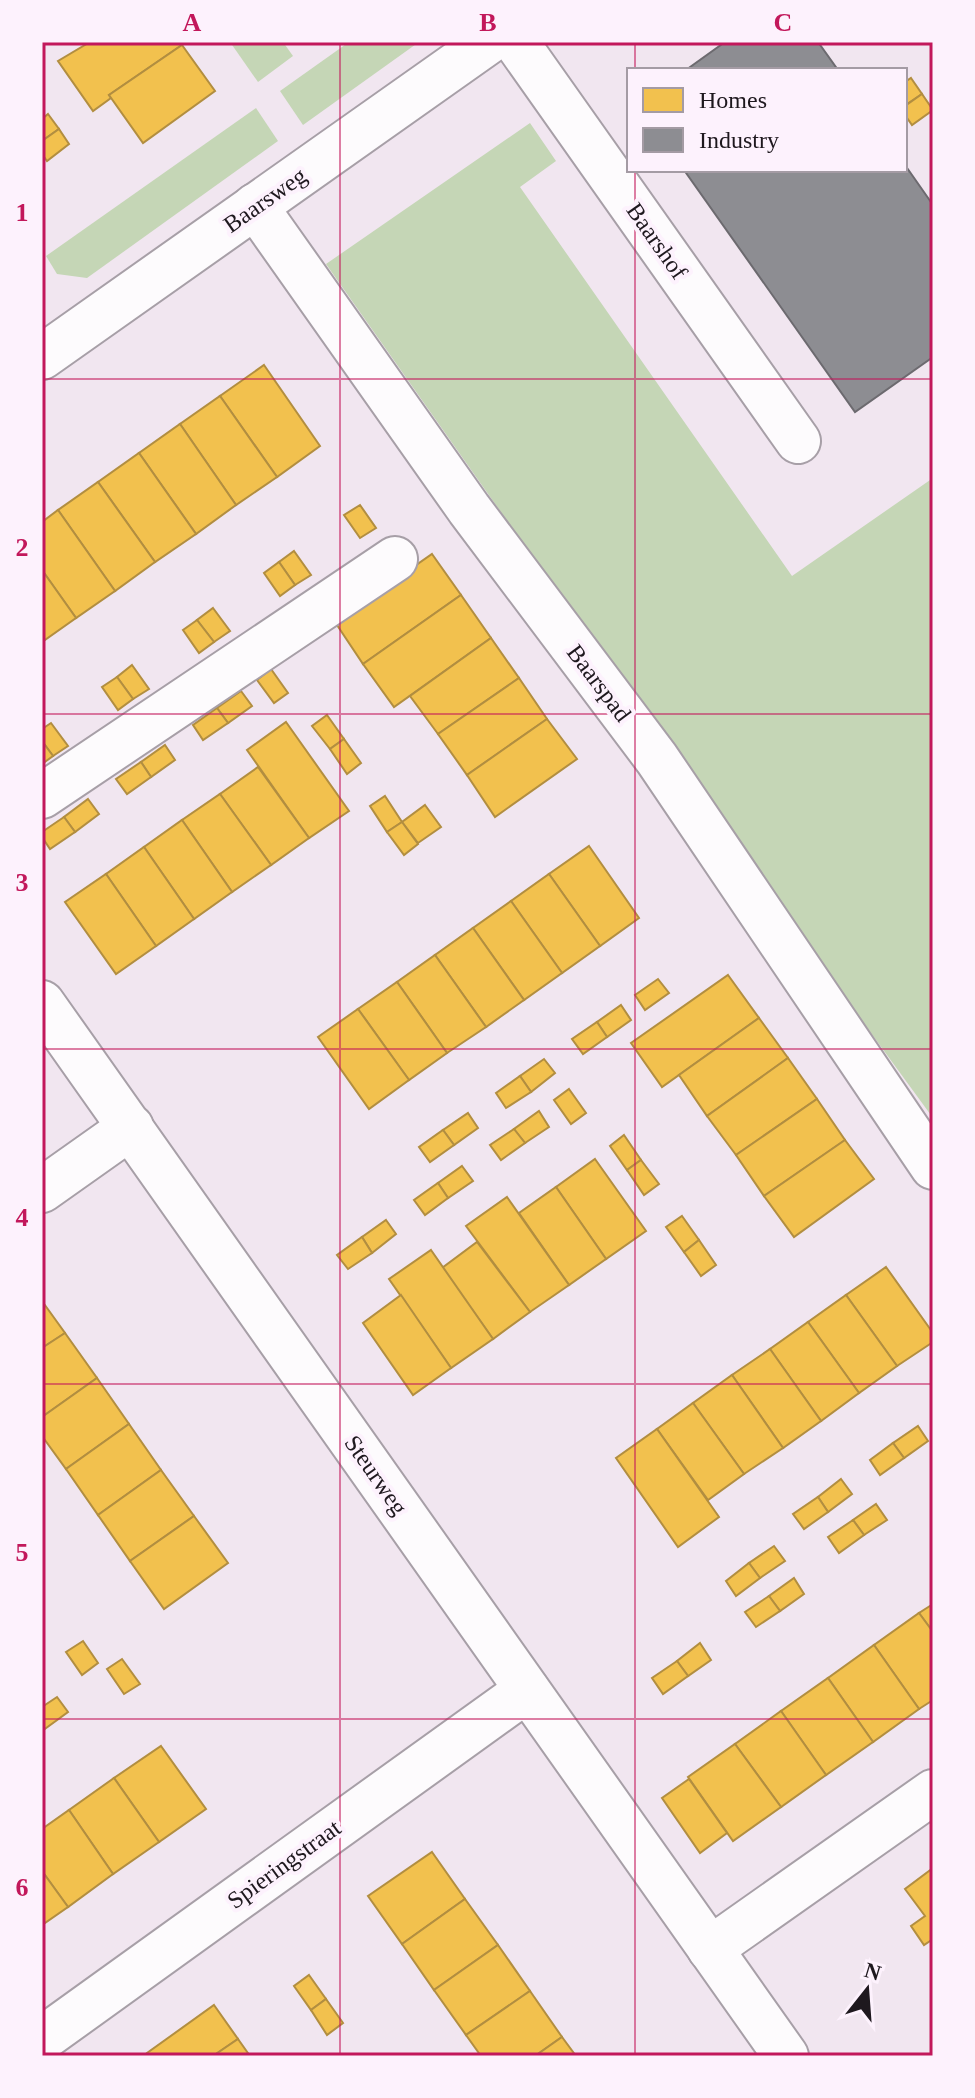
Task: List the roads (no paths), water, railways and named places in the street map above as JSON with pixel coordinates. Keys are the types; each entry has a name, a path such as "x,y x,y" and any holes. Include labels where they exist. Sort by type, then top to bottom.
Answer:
{"street":[{"name":"Baarsweg","path":"42,357 488,42"},
{"name":"Baarshof","path":"516,42 798,441"},
{"name":"Baarspad","path":"255,206 469,509 657,759 933,1167"},
{"path":"42,796 395,559"},
{"name":"Steurweg","path":"42,1003 786,2056"},
{"path":"42,1190 131,1127"},
{"name":"Spieringstraat","path":"42,2039 527,1690"},
{"path":"710,1949 933,1792"}]}
